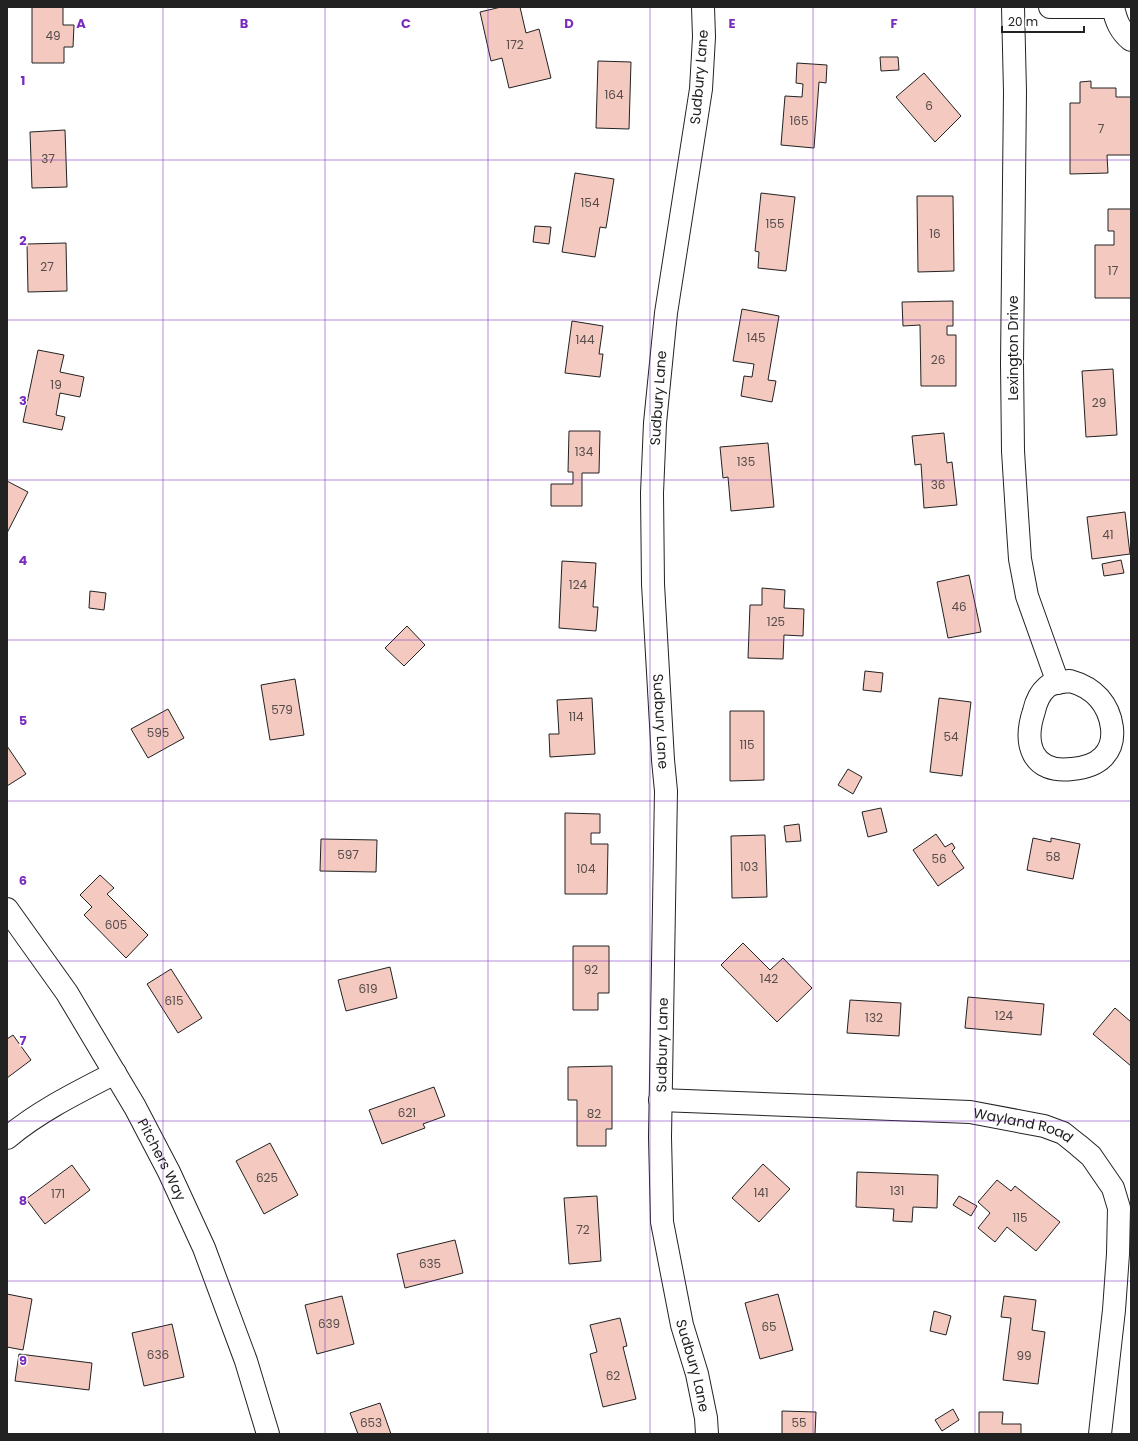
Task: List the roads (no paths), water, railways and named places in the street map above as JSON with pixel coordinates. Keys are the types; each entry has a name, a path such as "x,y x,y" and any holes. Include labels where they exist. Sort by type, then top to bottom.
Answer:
{"street":[{"path":"703,7 720,7"},
{"name":"Sudbury Lane","path":"703,7 704,37 701,89 666,312 655,423 652,516 653,584 666,791 660,1100 662,1222 682,1325 697,1374 706,1418 707,1434"},
{"name":"Lexington Drive","path":"1013,7 1016,92 1012,363 1017,515 1020,559 1027,596 1058,683"},
{"path":"1050,7 1113,7 1116,23 1123,33 1131,40"},
{"name":"Pitchers Way","path":"7,909 67,993 135,1107 169,1172 204,1248 246,1361 268,1434"},
{"path":"7,1138 16,1130 64,1099 115,1073"},
{"name":"Wayland Road","path":"660,1100 970,1112 1044,1126 1063,1133 1078,1144 1091,1156 1113,1188 1119,1208 1118,1254 1114,1310 1100,1434"}]}
